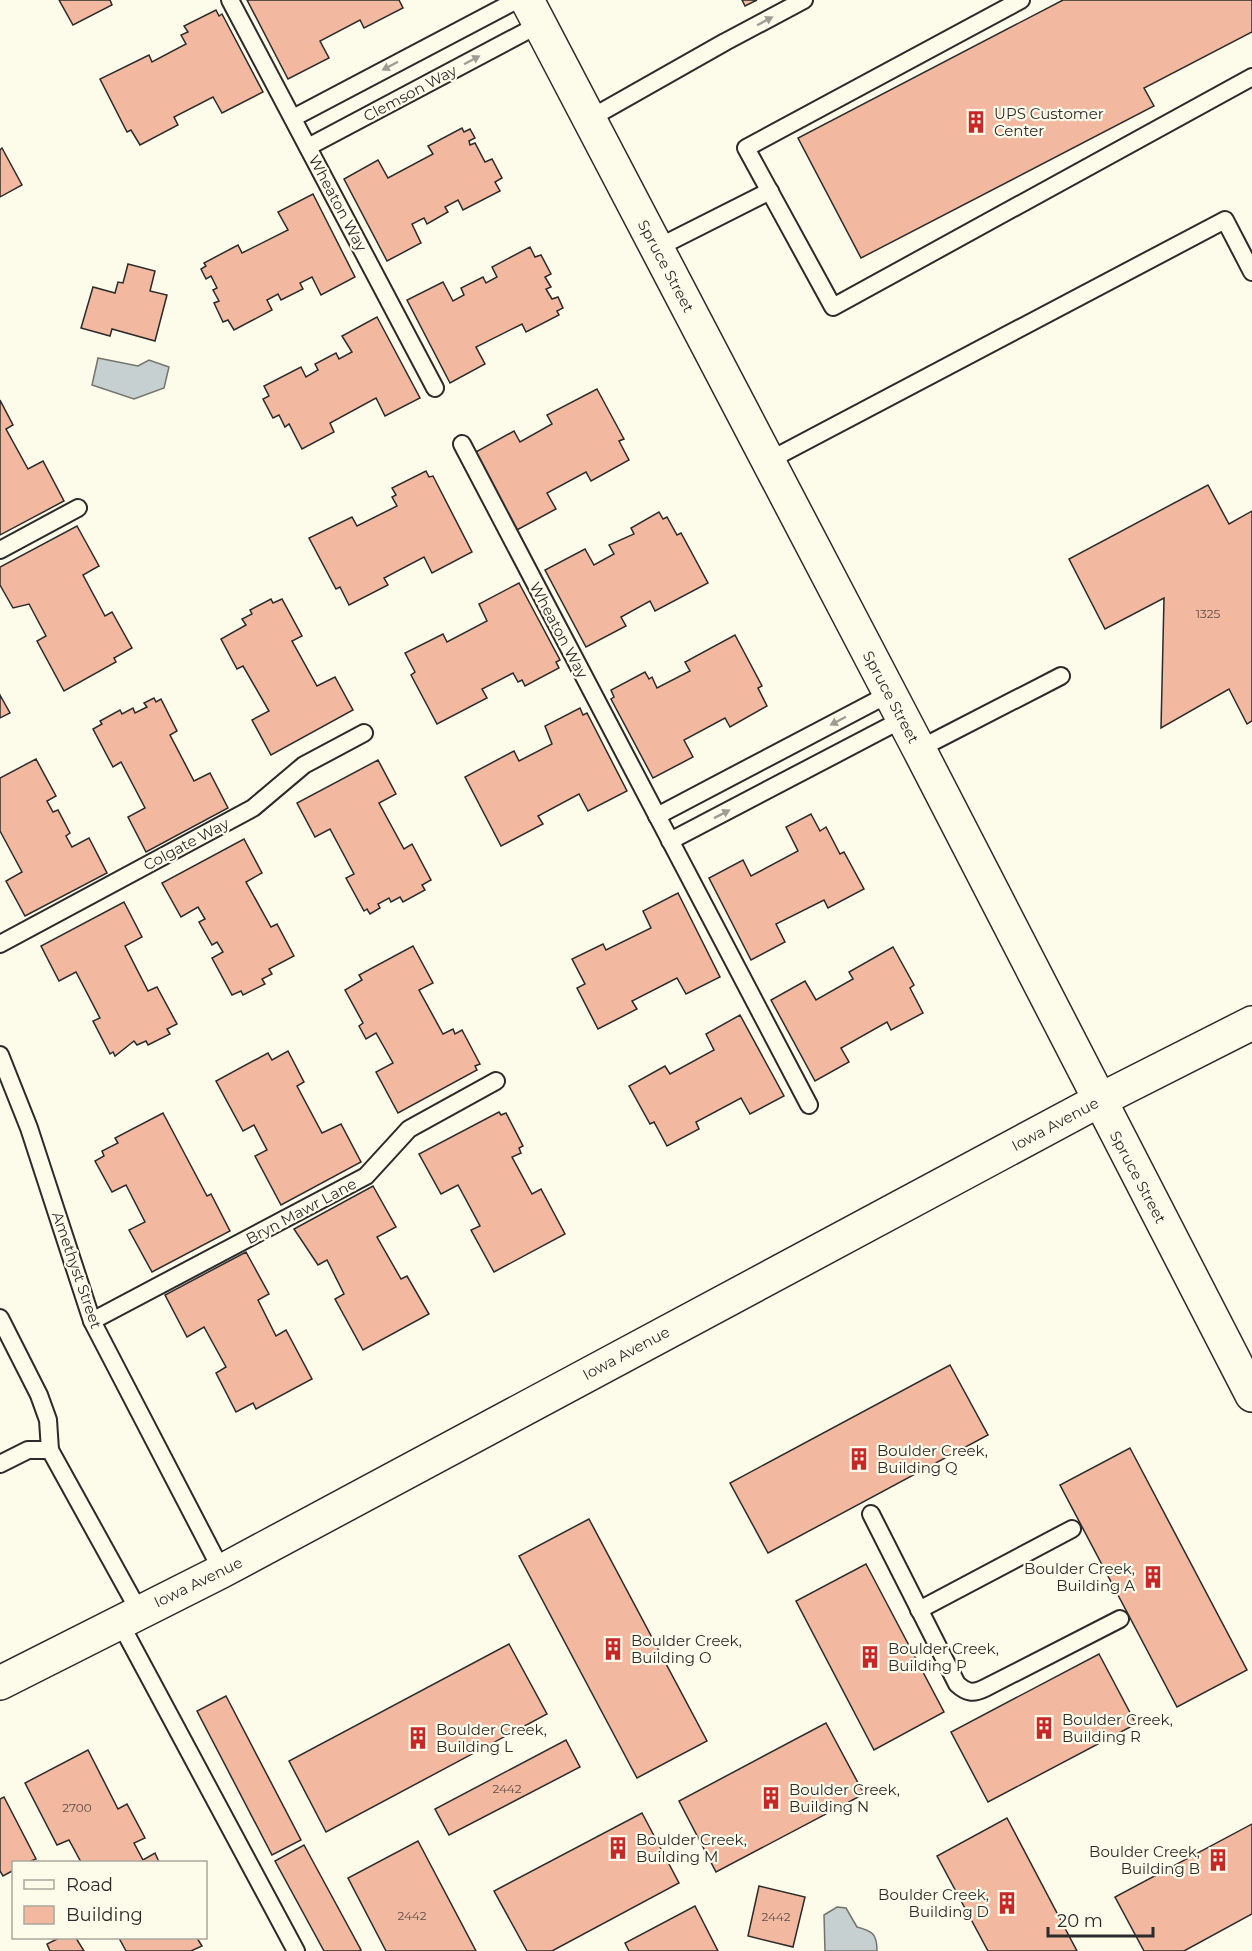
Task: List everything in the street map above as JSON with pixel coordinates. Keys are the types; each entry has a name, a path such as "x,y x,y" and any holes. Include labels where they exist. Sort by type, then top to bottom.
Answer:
{"main road":[{"name":"Spruce Street","path":"533,12 919,749 1098,1101 1252,1395"},
{"name":"Iowa Avenue","path":"0,1683 222,1571 1098,1101 1252,1023"}],"lane":[{"path":"230,0 308,147"},
{"path":"293,118 516,0"},
{"path":"589,119 804,0"},
{"path":"1021,0 746,148 832,307 1252,77"},
{"name":"Clemson Way","path":"308,147 533,12"},
{"name":"Wheaton Way","path":"308,147 435,388"},
{"path":"657,248 770,191"},
{"path":"768,461 1225,220 1252,272"},
{"name":"Wheaton Way","path":"462,444 809,1105"},
{"path":"0,550 78,508"},
{"path":"919,749 1061,676"},
{"path":"657,816 896,706"},
{"path":"670,841 896,706"},
{"name":"Colgate Way","path":"0,944 253,808 304,765 364,733"},
{"name":"Amethyst Street","path":"0,1055 29,1128 92,1321 222,1571"},
{"name":"Bryn Mawr Lane","path":"92,1321 366,1176 410,1129 496,1081"},
{"path":"0,1318 16,1346 42,1404 48,1420 50,1450 129,1616 296,1951"},
{"path":"0,1464 27,1450 50,1450"},
{"path":"871,1515 957,1684 964,1690 975,1693 1120,1619"},
{"path":"919,1611 1072,1528"}],"shaded area":[{"path":"98,358 138,366 149,360 169,367 164,388 134,399 92,385"},
{"path":"837,1907 846,1908 857,1927 873,1934 877,1951 825,1951 824,1915"}],"building":[{"path":"59,0 110,0 112,5 73,25"},
{"path":"247,0 399,0 403,8 364,28 360,20 320,41 329,58 288,79"},
{"path":"742,0 757,0 745,6"},
{"name":"UPS Customer Center","path":"1063,0 1252,0 1252,32 1144,88 1154,106 861,258 798,138"},
{"path":"216,10 219,16 222,14 263,92 222,113 213,97 174,117 178,125 140,145 131,130 127,132 100,79 149,55 152,62 186,44 181,35 188,32 184,26"},
{"path":"462,128 464,132 470,129 475,138 469,141 470,145 475,143 485,162 492,159 502,178 495,182 500,191 463,210 458,200 445,207 448,212 427,224 424,218 412,224 421,243 387,261 344,179 378,160 388,178 433,154 428,146"},
{"path":"2,148 22,185 0,197 0,150"},
{"path":"313,194 355,277 321,295 312,277 300,283 303,289 281,300 278,294 267,300 272,310 234,330 228,320 223,322 214,303 219,301 213,290 217,288 211,276 206,279 201,269 206,266 204,263 238,245 242,253 288,230 278,212"},
{"path":"530,247 535,257 541,255 551,274 545,277 551,287 546,289 552,299 558,297 563,308 557,311 559,315 526,332 522,324 476,347 485,364 450,383 407,300 443,282 453,301 464,295 461,288 483,277 486,283 497,277 492,267"},
{"path":"128,264 155,271 150,291 167,295 155,341 112,329 110,336 81,328 93,287 115,293 118,282 123,283"},
{"path":"377,317 420,398 385,416 376,398 330,423 334,432 302,449 289,424 285,427 279,415 273,418 263,399 269,396 264,386 301,367 306,377 318,370 315,364 336,353 339,359 352,352 342,336"},
{"path":"597,389 624,439 619,441 629,460 591,481 586,472 547,493 556,509 515,531 474,453 514,431 520,442 552,424 547,415"},
{"path":"0,400 13,425 6,429 28,469 43,461 64,501 0,535"},
{"path":"426,471 429,477 433,476 472,552 432,573 424,557 384,578 388,585 349,605 340,587 336,589 309,538 352,517 357,526 397,506 392,497 396,495 392,488"},
{"path":"1208,485 1229,524 1252,511 1252,721 1247,724 1229,689 1161,728 1164,598 1105,629 1069,559"},
{"path":"659,512 663,519 667,517 677,535 681,533 708,583 655,611 650,601 621,617 626,626 586,647 545,570 585,549 594,565 614,554 609,545 634,534 631,528"},
{"path":"77,526 99,566 83,575 105,616 112,612 132,648 114,658 116,662 64,691 37,641 46,636 29,604 13,608 0,585 0,567"},
{"path":"519,583 560,660 556,662 559,668 525,686 522,680 518,682 513,673 482,689 487,698 437,724 411,675 415,672 405,653 443,634 447,642 487,621 479,604"},
{"path":"271,599 273,603 282,599 302,636 292,641 317,686 335,677 353,710 271,755 252,720 269,711 243,666 237,669 221,639 246,625 242,619 252,614 250,610"},
{"path":"735,635 762,686 758,688 767,706 730,727 725,718 684,740 693,757 653,778 611,699 614,697 611,690 645,672 649,679 652,677 657,688 690,671 685,662"},
{"path":"0,695 10,713 0,718"},
{"path":"154,698 156,702 161,699 177,731 170,735 194,781 210,773 228,808 146,852 128,817 145,808 121,762 113,767 93,729 102,724 100,721 120,710 122,714 133,708 135,713 147,707 144,703"},
{"path":"580,708 583,715 587,713 627,791 588,811 579,794 538,816 543,824 501,846 465,777 514,751 519,761 552,744 545,726"},
{"path":"36,759 56,796 47,801 53,812 58,810 70,833 66,836 72,847 89,838 107,873 25,916 6,881 22,872 0,831 0,778"},
{"path":"378,760 396,794 379,803 404,849 412,844 431,880 422,885 425,890 403,902 400,897 391,902 389,898 378,904 380,908 370,914 367,909 364,911 346,878 354,874 330,829 315,837 297,803"},
{"path":"811,814 820,831 826,827 840,854 844,852 864,889 828,908 824,900 776,924 785,942 751,960 709,878 743,860 751,876 798,851 786,827"},
{"path":"244,839 262,873 246,882 271,927 277,924 294,956 269,969 272,974 262,979 265,984 243,995 241,991 232,995 212,958 223,952 217,942 212,945 199,922 205,919 198,907 181,917 162,883"},
{"path":"678,893 720,977 686,994 677,978 632,1001 637,1009 598,1029 577,988 585,984 572,959 603,944 606,950 651,928 643,911"},
{"path":"124,902 142,937 125,946 148,991 157,987 177,1024 167,1029 170,1034 148,1045 146,1041 137,1045 134,1041 115,1056 113,1052 110,1054 93,1021 100,1018 76,972 59,981 41,946"},
{"path":"413,946 433,983 419,990 443,1034 453,1029 455,1034 462,1030 480,1064 475,1066 477,1070 398,1113 376,1072 393,1063 376,1033 366,1039 359,1026 363,1023 345,990 362,980 359,975"},
{"path":"893,947 914,985 910,988 923,1013 891,1030 887,1022 841,1048 849,1062 815,1081 771,1000 805,981 816,1000 853,979 849,972"},
{"path":"740,1015 784,1096 750,1114 741,1098 696,1122 699,1129 667,1146 654,1122 650,1124 629,1086 665,1066 670,1074 714,1050 706,1034"},
{"path":"288,1051 304,1082 297,1086 322,1133 341,1124 361,1162 281,1205 255,1156 267,1150 254,1125 243,1131 216,1081 268,1053 272,1060"},
{"path":"499,1112 501,1115 506,1113 523,1146 519,1148 521,1153 512,1157 532,1194 541,1189 565,1234 494,1272 471,1230 480,1226 458,1185 441,1194 419,1154"},
{"path":"163,1113 207,1196 211,1194 230,1231 152,1272 129,1230 145,1222 126,1185 112,1192 95,1161 104,1156 102,1151 118,1143 115,1138"},
{"path":"373,1186 396,1227 377,1237 401,1279 407,1276 429,1314 363,1350 335,1299 344,1294 327,1260 318,1265 294,1229"},
{"path":"246,1252 269,1294 258,1300 276,1336 286,1330 312,1379 256,1409 253,1403 236,1412 216,1373 226,1367 204,1327 187,1337 165,1295"},
{"name":"Boulder Creek, Building Q","path":"950,1365 988,1435 768,1553 730,1483"},
{"name":"Boulder Creek, Building A","path":"1130,1448 1247,1670 1177,1707 1060,1485"},
{"name":"Boulder Creek, Building O","path":"589,1519 707,1741 637,1778 519,1556"},
{"name":"Boulder Creek, Building P","path":"866,1564 944,1712 874,1750 796,1601"},
{"name":"Boulder Creek, Building L","path":"509,1644 547,1714 326,1832 289,1761"},
{"name":"Boulder Creek, Building R","path":"1099,1654 1136,1724 988,1802 951,1732"},
{"path":"226,1696 301,1840 272,1855 197,1711"},
{"name":"Boulder Creek, Building N","path":"826,1723 864,1794 716,1872 679,1801"},
{"path":"566,1740 580,1767 449,1835 435,1809"},
{"path":"88,1750 118,1809 127,1804 145,1838 134,1843 143,1860 155,1853 159,1861 80,1861 69,1840 57,1845 25,1783"},
{"path":"4,1797 36,1859 12,1861 12,1871 3,1876 0,1871 0,1799"},
{"name":"Boulder Creek, Building M","path":"642,1813 679,1883 552,1951 527,1951 494,1891"},
{"name":"Boulder Creek, Building D","path":"1007,1818 1077,1951 988,1951 937,1856"},
{"name":"Boulder Creek, Building B","path":"1252,1824 1252,1914 1184,1951 1144,1951 1115,1897"},
{"path":"418,1841 476,1951 386,1951 348,1878"},
{"path":"304,1845 361,1950 324,1951 275,1861"},
{"path":"759,1886 805,1897 793,1947 748,1936"},
{"path":"695,1906 718,1951 629,1951 625,1943"},
{"path":"57,1939 77,1939 84,1951 50,1951 47,1944"},
{"path":"120,1939 198,1939 202,1946 191,1951 126,1951"}],"place":[{"name":"UPS Customer Center","path":"976,122"},
{"name":"Boulder Creek, Building Q","path":"859,1459"},
{"name":"Boulder Creek, Building A","path":"1153,1577"},
{"name":"Boulder Creek, Building O","path":"613,1649"},
{"name":"Boulder Creek, Building P","path":"870,1657"},
{"name":"Boulder Creek, Building R","path":"1044,1728"},
{"name":"Boulder Creek, Building L","path":"418,1738"},
{"name":"Boulder Creek, Building N","path":"771,1798"},
{"name":"Boulder Creek, Building M","path":"618,1848"},
{"name":"Boulder Creek, Building B","path":"1218,1860"},
{"name":"Boulder Creek, Building D","path":"1007,1903"}]}
